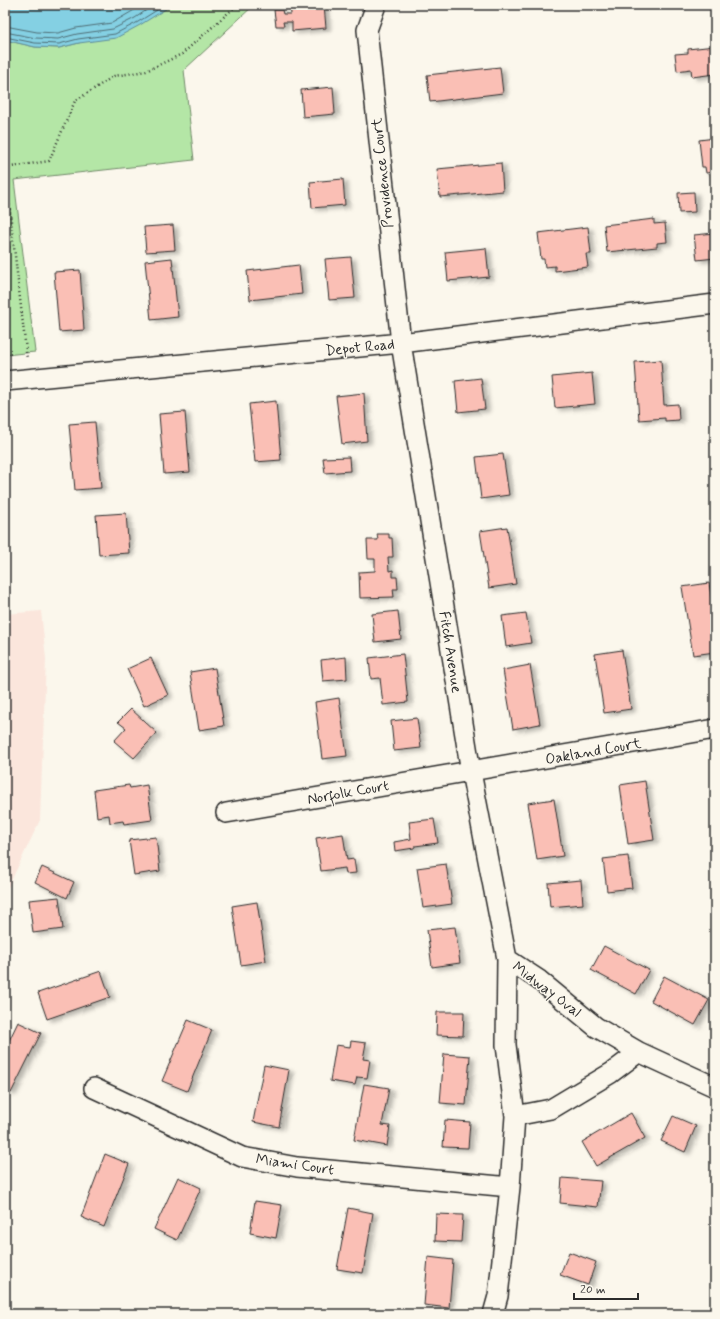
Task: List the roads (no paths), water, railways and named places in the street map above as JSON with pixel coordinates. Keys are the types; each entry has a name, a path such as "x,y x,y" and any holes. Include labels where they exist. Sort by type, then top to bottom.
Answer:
{"street":[{"name":"Providence Court","path":"376,5 367,30 401,343"},
{"name":"Depot Road","path":"5,381 401,343 715,304"},
{"name":"Fitch Avenue","path":"401,343 471,772 507,960"},
{"name":"Oakland Court","path":"471,772 715,730"},
{"name":"Norfolk Court","path":"226,813 471,772"},
{"name":"Midway Oval","path":"507,960 539,980 596,1027 639,1052 715,1087"},
{"name":"Midway Oval","path":"493,1314 498,1296 510,1187 515,1116 506,1045 507,960"},
{"path":"515,1116 551,1109 610,1073 639,1052"},
{"name":"Miami Court","path":"94,1088 242,1157 297,1167 510,1187"}],"water":[{"path":"5,5 172,5 116,38 79,43 59,48 35,47 5,40"}]}
